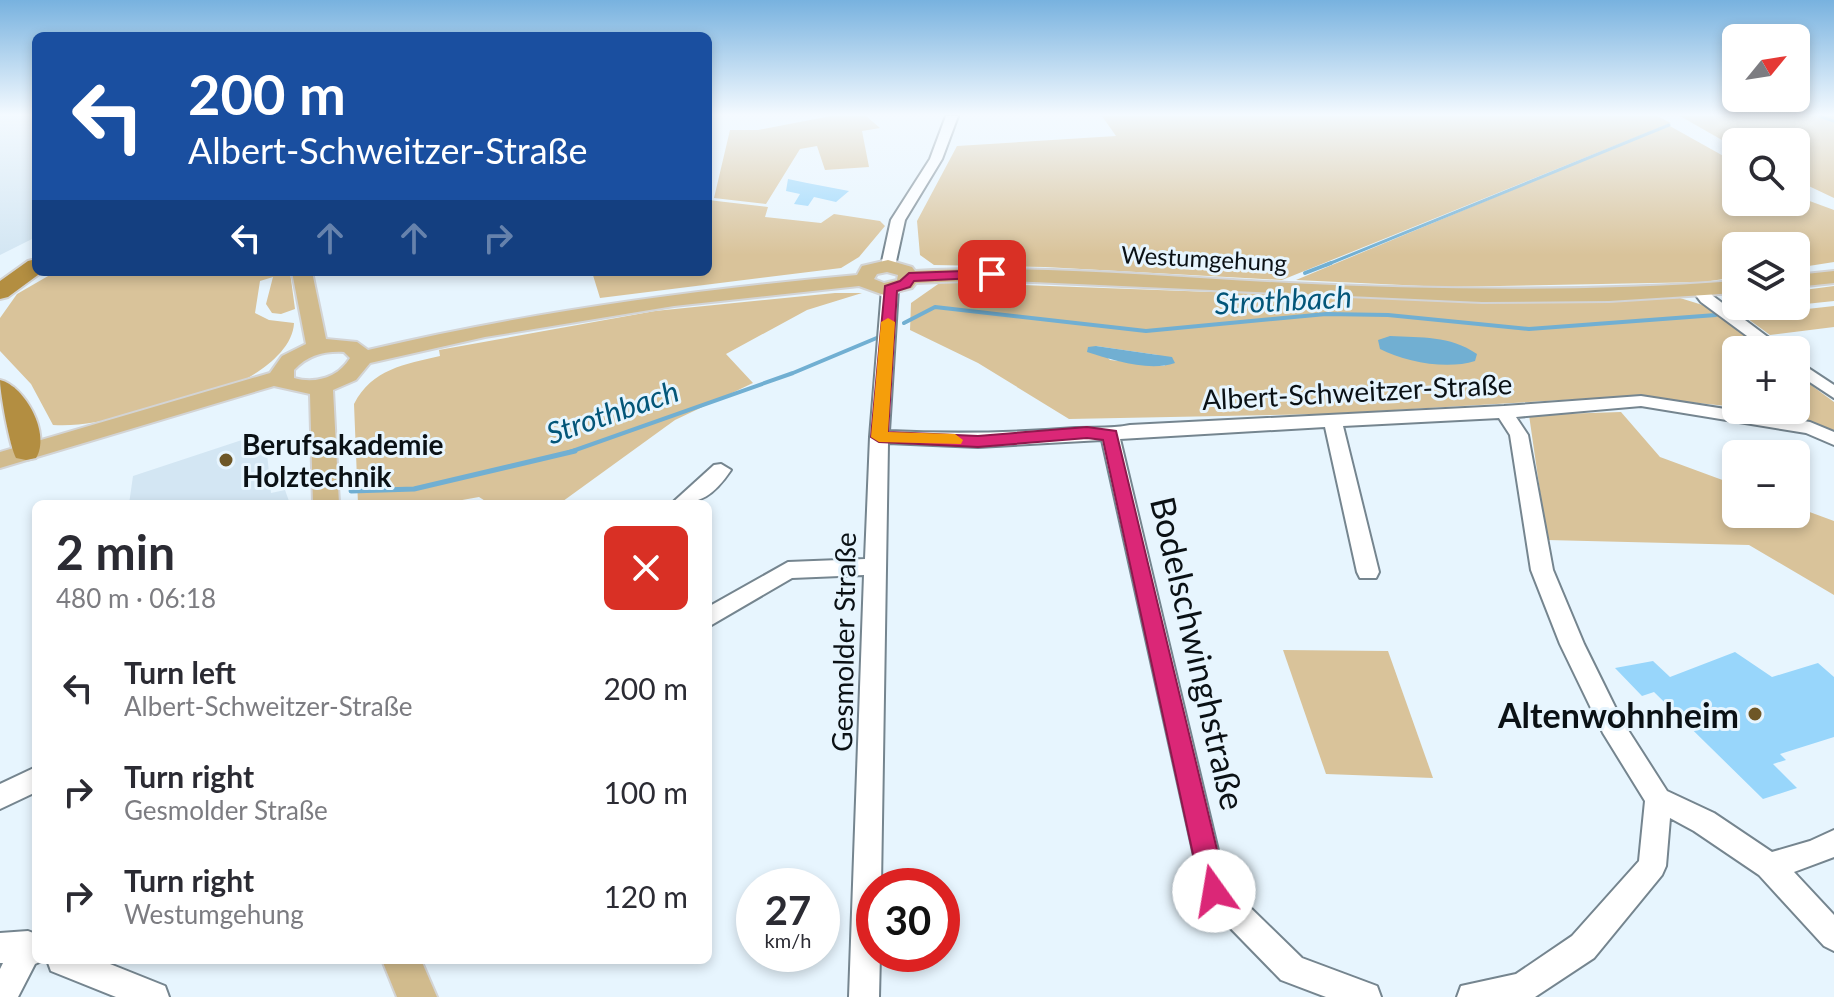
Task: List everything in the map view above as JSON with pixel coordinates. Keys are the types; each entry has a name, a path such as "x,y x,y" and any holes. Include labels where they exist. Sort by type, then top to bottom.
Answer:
{"highway":[{"path":"0,270 32,253"},
{"path":"0,283 32,267"},
{"path":"0,292 32,268"},
{"path":"0,388 13,399 24,423 13,456"}],"main road":[{"path":"280,377 290,386 321,386 353,371 361,358 582,314 864,280 876,288 890,289 905,284 909,277 905,271 888,266 869,270 864,280"},
{"name":"Westumgehung","path":"909,277 1023,274 1464,297 1722,288"},
{"path":"303,276 317,347"},
{"path":"1810,280 1834,277"},
{"path":"13,456 280,377 289,360 317,347 342,345 359,352 361,358"},
{"path":"321,386 326,500"},
{"path":"403,964 417,997"}],"street":[{"path":"888,266 898,220 934,163"},
{"name":"Gesmolder Straße","path":"864,997 879,437 890,289"},
{"path":"1700,290 1707,299 1758,336"},
{"path":"1810,375 1834,393"},
{"name":"Albert-Schweitzer-Straße","path":"879,437 978,441 1087,433 1110,435 1130,431 1504,412 1641,401 1810,428 1834,439"},
{"path":"1504,412 1519,435 1537,550 1548,584 1572,644 1612,726 1658,799 1704,822 1769,866 1834,936"},
{"path":"1330,420 1335,428 1368,572"},
{"name":"Bodelschwinghstraße","path":"1110,435 1214,891 1292,969 1366,997"},
{"path":"687,500 721,470"},
{"path":"712,616 788,570 875,567"},
{"path":"0,797 32,781"},
{"path":"1472,997 1521,988 1583,947 1652,866 1658,799"},
{"path":"1769,866 1815,853 1834,843"},
{"path":"2,997 21,948"},
{"path":"72,964 154,997"}],"shaded area":[{"path":"0,163 32,163 32,239 0,255"},
{"path":"722,163 792,163 766,204 714,198"},
{"path":"823,163 868,163 869,167 825,170"},
{"path":"948,163 1573,163 1282,280 1045,267 934,265 920,255 917,221"},
{"path":"1578,163 1722,163 1722,216 1810,216 1810,201 1834,210 1834,262 1810,266 1810,232 1722,232 1722,279 1445,287 1296,280"},
{"path":"1810,163 1834,163 1834,198 1810,187"},
{"path":"712,200 768,207 765,217 821,223 834,214 880,221 885,226 859,257 841,268 600,298 593,276 712,276"},
{"path":"48,276 291,276 295,309 281,314 272,313 266,304 273,277 260,281 255,313 269,320 294,323 289,341 276,357 238,383 105,420 53,425 31,384 0,351 0,318 17,294"},
{"path":"941,282 1508,303 1680,298 1709,307 1747,336 1722,336 1722,406 1631,396 1326,414 1069,419 978,363 910,330 911,303","holes":["1096,346 1158,355 1165,366 1110,360"]},
{"path":"1834,286 1834,301 1810,304 1810,289"},
{"path":"862,293 807,310 726,354 753,383 675,420 565,500 484,500 479,497 462,500 358,500 354,404 361,392 380,376 414,362 440,356 439,350 655,311"},
{"path":"1834,306 1834,327 1770,335 1749,320 1810,320 1810,309"},
{"path":"1810,384 1834,402 1834,430 1808,424"},
{"path":"1621,412 1660,457 1722,480 1722,528 1810,528 1810,512 1834,521 1834,595 1749,545 1547,540 1529,415"},
{"name":"Berufsakademie Holztechnik","path":"251,437 266,443 271,493 285,490 289,500 130,500 133,476"},
{"path":"1283,650 1388,651 1433,778 1326,774"}],"water":[{"path":"1390,336 1446,340 1477,354 1475,361 1464,364 1439,365 1414,361 1380,349 1378,340"},
{"path":"1088,347 1172,357 1175,363 1142,366 1087,352"}],"building":[{"path":"788,179 849,191 836,202 814,197 808,206 794,204 800,194 786,191"},
{"name":"Altenwohnheim","path":"1735,652 1772,677 1818,663 1834,677 1834,737 1780,754 1786,760 1773,764 1797,788 1763,799 1654,692 1642,696 1615,668 1653,661 1670,677"}],"waterway":[{"path":"1329,264 1577,163"},
{"path":"1305,273 1329,264"},
{"name":"Strothbach","path":"904,323 935,307 1146,331 1326,314 1388,315 1529,329 1716,315"},
{"name":"Strothbach","path":"568,453 793,373 879,337"},
{"name":"Strothbach","path":"568,453 575,451"},
{"name":"Strothbach","path":"351,491 414,489 568,453"}],"slow traffic":[{"path":"888,322 879,437 955,440"}],"place":[{"name":"Berufsakademie Holztechnik","path":"226,460"},
{"name":"Altenwohnheim","path":"1755,714"}],"route":[{"path":"992,274 909,277 905,284 890,289 879,437 978,441 1087,433 1110,435 1214,891"}]}
